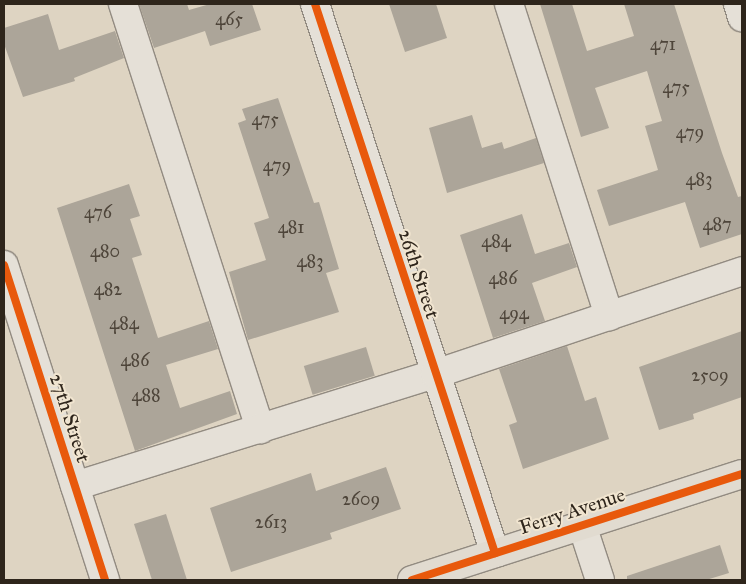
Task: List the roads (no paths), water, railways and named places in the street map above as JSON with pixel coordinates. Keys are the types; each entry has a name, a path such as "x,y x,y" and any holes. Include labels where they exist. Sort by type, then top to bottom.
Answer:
{"main road":[{"name":"Ferry Avenue","path":"412,580 742,474"}],"street":[{"path":"123,4 260,429"},
{"name":"26th Street","path":"314,4 495,554"},
{"path":"509,4 609,316"},
{"path":"738,4 742,17"},
{"name":"27th Street","path":"4,265 10,306 75,486 105,580"},
{"path":"75,486 435,374 742,271"},
{"path":"582,525 600,580"}]}
